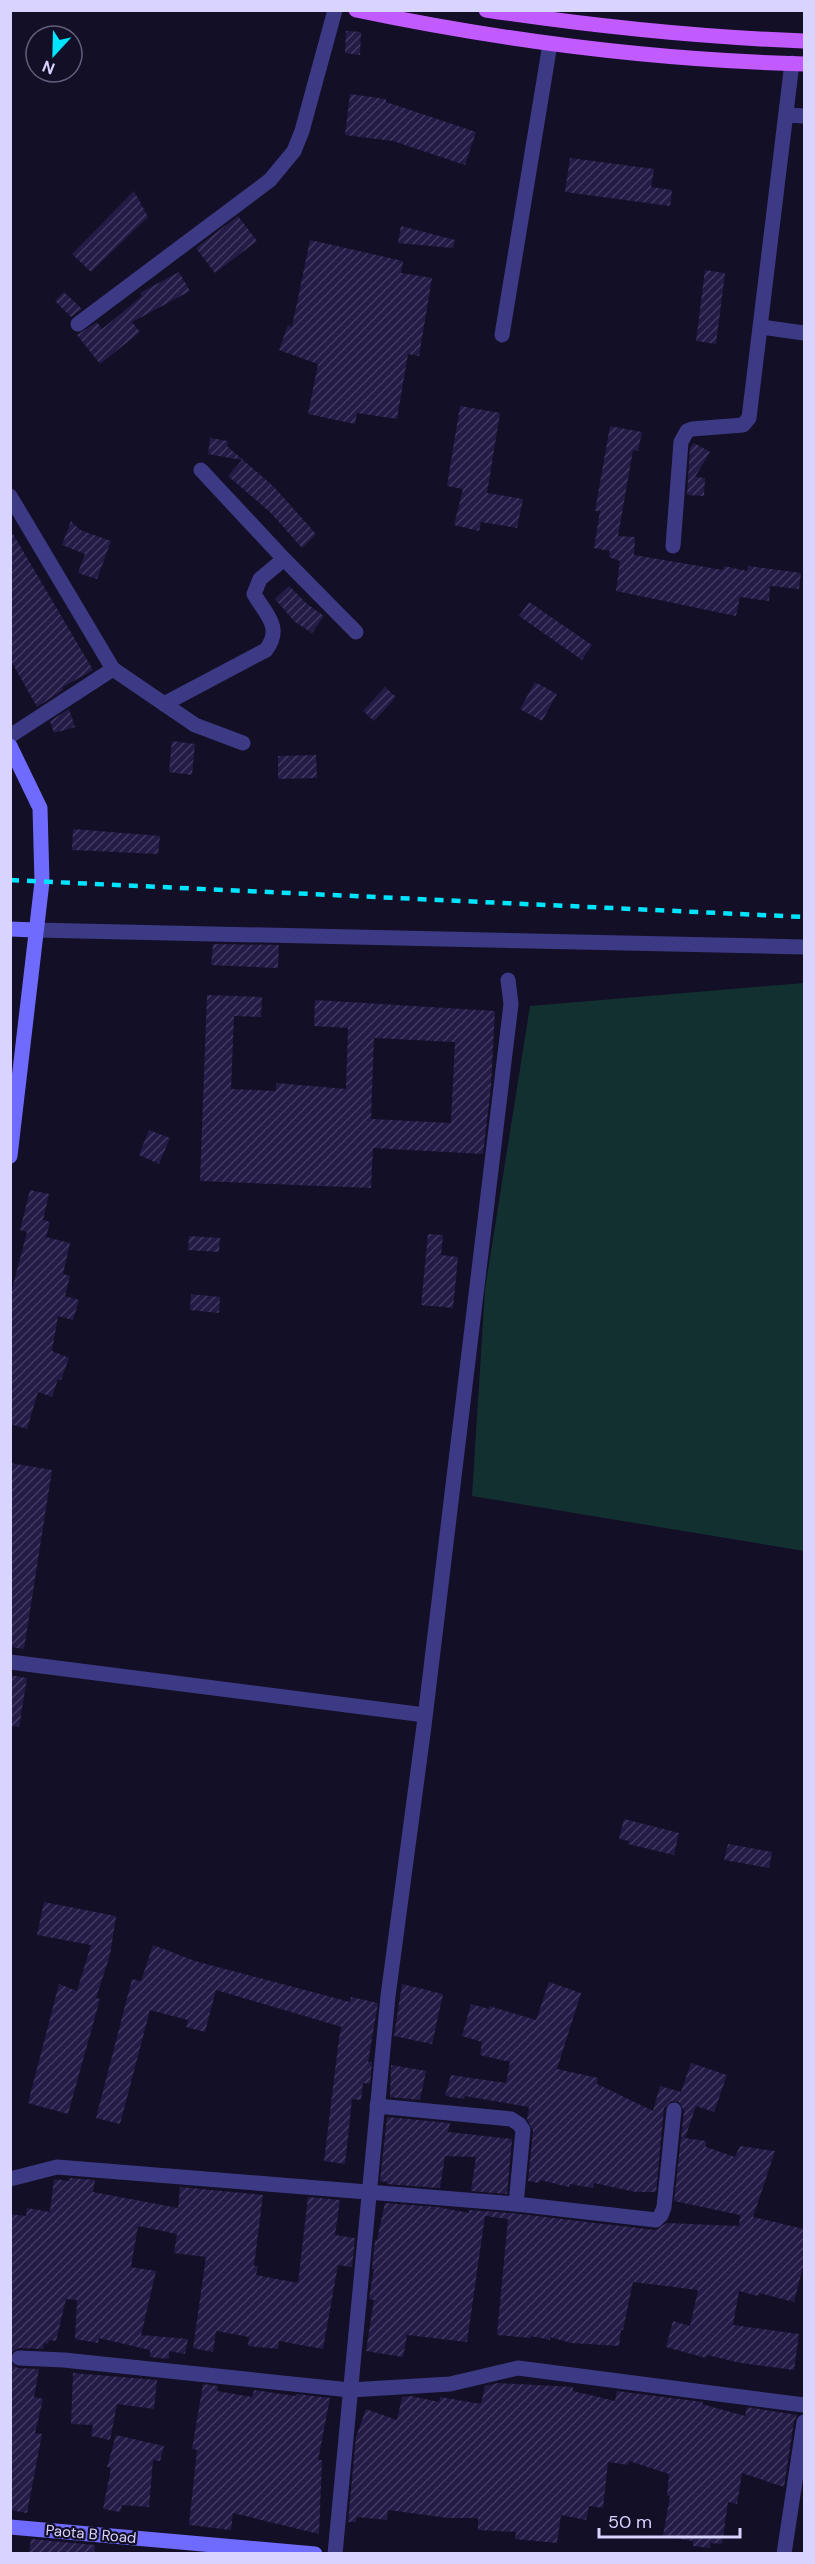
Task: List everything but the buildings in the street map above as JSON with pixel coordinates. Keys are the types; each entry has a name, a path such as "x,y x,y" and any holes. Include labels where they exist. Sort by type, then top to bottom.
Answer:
{"main road":[{"path":"356,10 446,29 550,44 673,58 798,64"},
{"path":"486,10 569,23 692,35 804,41"}],"street":[{"path":"78,324 270,180 294,151 302,131 335,10"},
{"path":"502,335 550,44"},
{"path":"674,546 681,442 687,432 693,429 743,425 749,418 787,115 798,64"},
{"path":"787,115 804,116"},
{"path":"761,327 804,333"},
{"path":"201,470 356,632"},
{"path":"10,496 113,669 195,725 243,743"},
{"path":"164,704 266,650 274,637 275,628 254,594 260,579 284,559"},
{"path":"10,736 113,669"},
{"path":"10,746 40,808 42,882 10,1156"},
{"path":"10,929 804,947"},
{"path":"335,2553 388,1996 425,1715 510,1004 508,980"},
{"path":"10,1662 425,1715"},
{"path":"377,2106 511,2119 519,2124 523,2130 516,2204"},
{"path":"10,2179 57,2167 516,2204 656,2220 661,2216 664,2207 674,2110"},
{"path":"19,2358 64,2360 350,2390 450,2384 518,2368 804,2405"},
{"path":"784,2553 804,2422"},
{"name":"Paota B Road","path":"10,2527 315,2553"}],"green space":[{"path":"804,983 804,1551 472,1496 485,1289 530,1006"}],"railway":[{"path":"10,880 804,917"}]}
